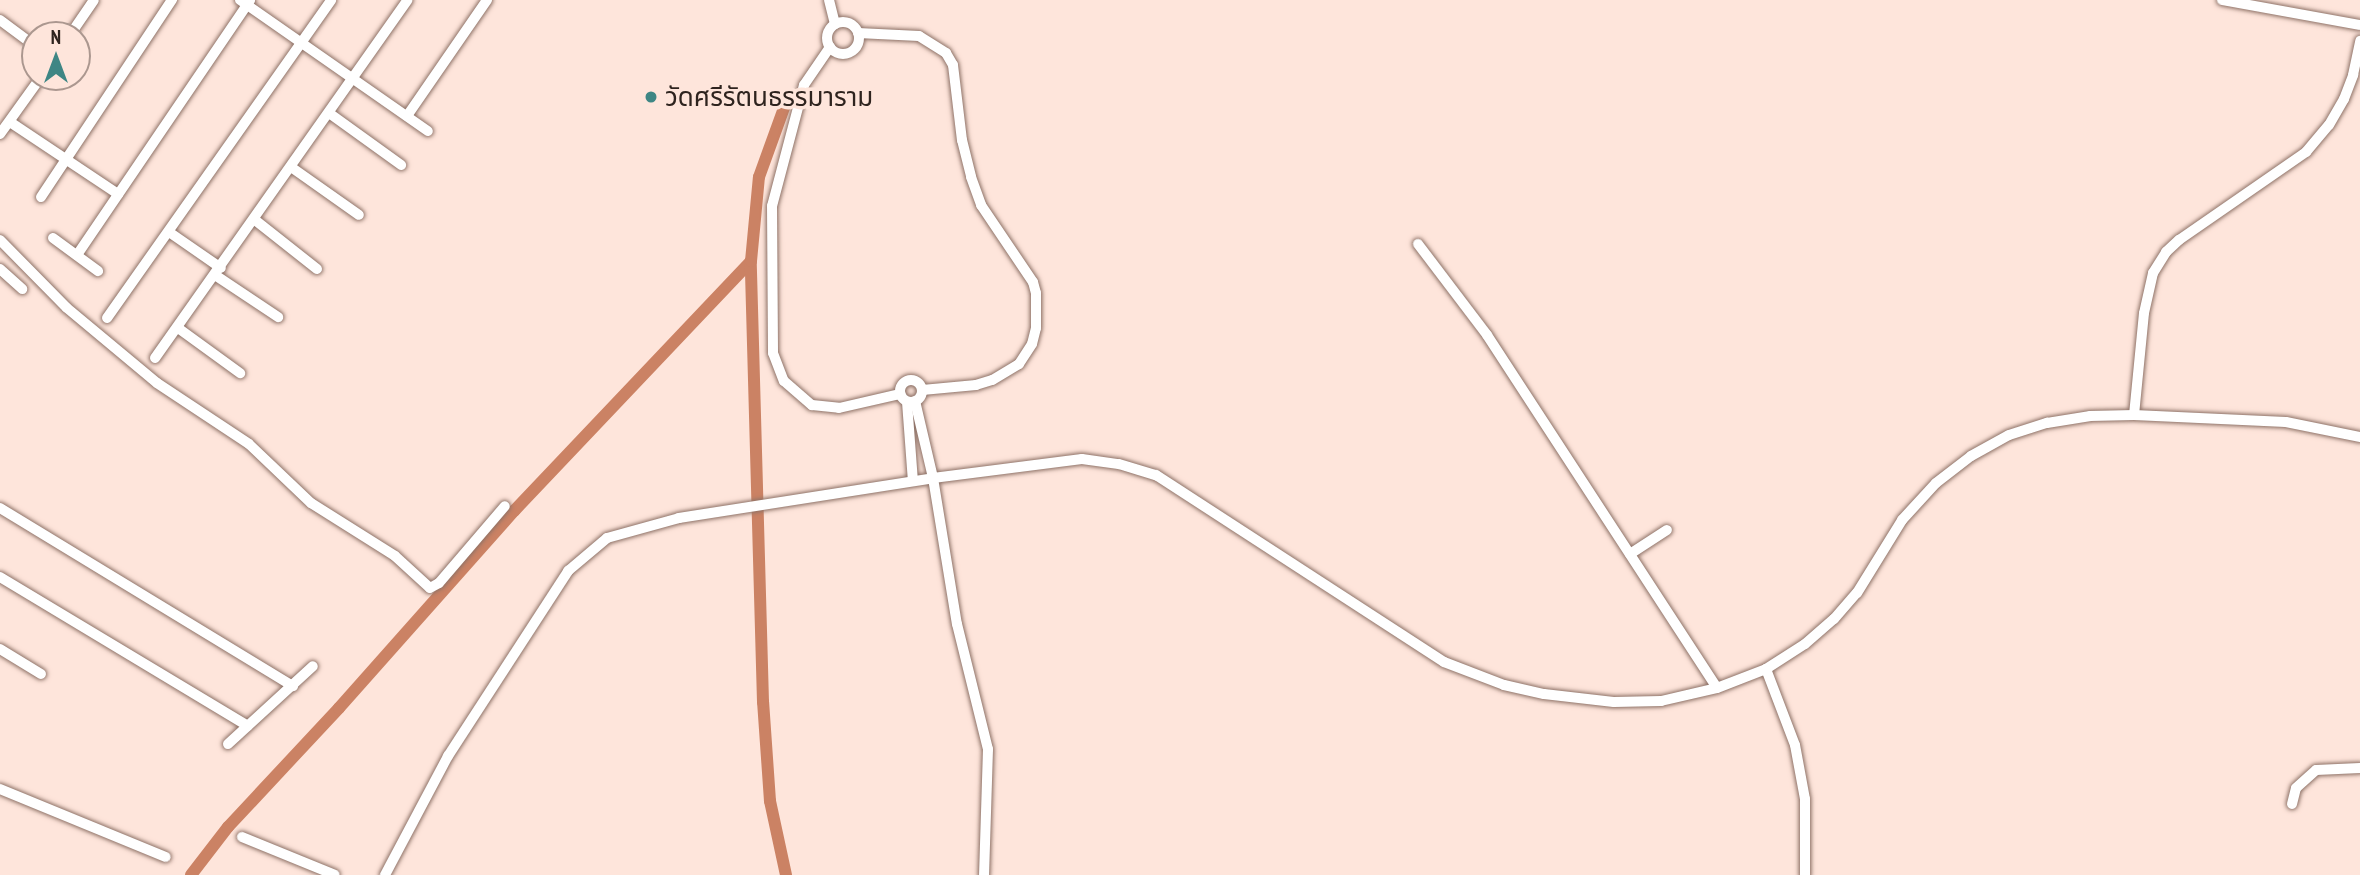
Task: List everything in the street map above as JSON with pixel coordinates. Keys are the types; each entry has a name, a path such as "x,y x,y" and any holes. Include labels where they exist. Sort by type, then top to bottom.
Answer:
{"street":[{"path":"80,21 94,0"},
{"path":"41,197 172,0"},
{"path":"107,318 331,0"},
{"path":"155,358 408,0"},
{"path":"407,116 486,0"},
{"path":"829,0 835,24 827,37 830,47 839,53 850,52 858,44 859,33"},
{"path":"2222,0 2360,25"},
{"path":"76,255 246,2 428,131"},
{"path":"0,20 21,36"},
{"path":"830,47 813,68 804,85 772,206 774,353 784,382 812,405 839,408 908,399 922,390 976,385 999,377 1019,364 1032,344 1036,328 1036,293 1033,282 981,205 962,140 953,65 946,53 919,36 859,33 846,22 835,24"},
{"path":"2134,415 2144,313 2153,273 2166,252 2179,240 2306,152 2329,125 2344,99 2353,75 2360,41"},
{"path":"0,134 31,91"},
{"path":"329,113 401,165"},
{"path":"10,122 118,194"},
{"path":"291,167 359,215"},
{"path":"254,220 317,269"},
{"path":"169,232 278,317"},
{"path":"53,238 98,271"},
{"path":"0,240 67,308 157,383 241,438 311,503 395,556 430,588 439,583 505,506"},
{"path":"1418,244 1488,335 1717,688"},
{"path":"0,269 22,289"},
{"path":"178,328 240,373"},
{"path":"922,390 918,382 909,379 901,385 924,436 957,624 988,749 984,875"},
{"path":"908,399 913,481"},
{"path":"385,875 448,756 578,559 607,538 625,531 740,508 933,478 1082,459 1119,464 1156,475 1444,662 1504,685 1544,694 1614,702 1661,701 1717,688 1766,669 1805,644 1834,619 1857,593 1902,520 1937,483 1971,456 2009,435 2046,423 2090,416 2134,415 2286,422 2360,437"},
{"path":"909,439 924,436"},
{"path":"0,508 293,686"},
{"path":"1630,554 1667,530"},
{"path":"0,577 248,726"},
{"path":"0,649 41,674"},
{"path":"228,744 313,666"},
{"path":"1766,669 1795,745 1805,799 1805,875"},
{"path":"2292,804 2303,779 2316,771 2360,768"},
{"path":"0,789 166,857"},
{"path":"242,836 335,875"}],"waterway":[{"path":"786,875 770,801 763,702 751,261 759,177 789,94"},
{"path":"191,875 228,827 339,708 514,511 751,261"}],"place":[{"name":"วัดศรีรัตนธรรมาราม","path":"651,97"}]}
